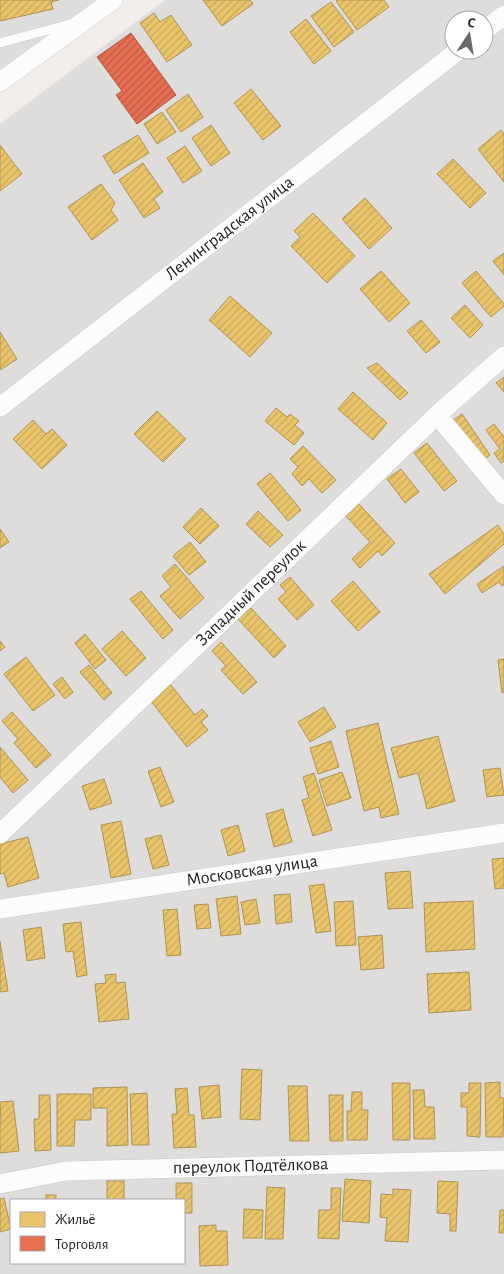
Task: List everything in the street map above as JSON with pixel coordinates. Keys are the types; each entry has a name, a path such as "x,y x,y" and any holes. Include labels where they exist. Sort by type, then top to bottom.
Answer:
{"street":[{"path":"0,82 113,0"},
{"path":"494,23 504,15"},
{"name":"Ленинградская улица","path":"0,407 446,60"},
{"name":"Западный переулок","path":"0,834 437,414 504,356"},
{"path":"437,414 504,495"},
{"name":"Московская улица","path":"0,909 504,833"},
{"name":"переулок Подтёлкова","path":"0,1184 66,1171 504,1160"}],"lane":[{"path":"0,43 83,22"}],"shaded area":[{"path":"0,0 96,0 0,70"},
{"path":"165,0 504,0 504,1274 0,1274 0,124"}],"building: Жильё":[{"path":"0,0 59,0 51,2 53,9 0,21"},
{"path":"203,0 250,0 253,4 222,26"},
{"path":"384,0 389,7 357,30 336,1"},
{"path":"331,2 354,32 334,47 311,16"},
{"path":"154,13 160,22 171,15 192,45 167,62 140,23"},
{"path":"306,19 331,51 314,64 290,32"},
{"path":"251,89 281,126 263,140 234,103"},
{"path":"188,94 203,117 181,132 166,110"},
{"path":"162,112 176,132 157,144 144,124"},
{"path":"211,125 230,153 211,166 192,138"},
{"path":"501,130 504,134 504,182 478,149"},
{"path":"138,135 149,153 114,174 103,156"},
{"path":"0,145 22,174 0,191"},
{"path":"185,146 202,171 183,183 167,158"},
{"path":"453,159 486,193 470,208 437,174"},
{"path":"143,163 163,192 154,199 160,208 144,218 119,180"},
{"path":"101,184 115,203 111,210 118,220 92,240 68,207"},
{"path":"365,198 392,228 369,249 342,219"},
{"path":"313,213 355,256 327,283 291,246 300,237 294,231"},
{"path":"504,253 504,275 493,261"},
{"path":"381,271 410,303 389,322 360,289"},
{"path":"476,271 504,304 491,317 462,283"},
{"path":"230,296 272,333 250,357 209,320"},
{"path":"465,305 483,325 470,338 451,318"},
{"path":"421,320 440,342 426,353 407,331"},
{"path":"0,332 17,359 0,370"},
{"path":"377,363 408,393 400,400 367,368"},
{"path":"504,377 504,392 496,383"},
{"path":"353,392 387,423 373,440 338,409"},
{"path":"276,408 287,417 290,414 299,421 295,425 304,433 294,445 265,421"},
{"path":"157,411 186,439 163,462 134,434"},
{"path":"462,414 490,455 481,461 452,421"},
{"path":"33,420 46,434 52,429 67,445 42,469 13,439"},
{"path":"494,424 504,437 504,461 501,463 494,453 500,449 486,430"},
{"path":"427,443 457,481 444,491 414,453"},
{"path":"303,446 336,480 322,493 309,479 302,486 292,474 298,467 290,459"},
{"path":"401,469 419,492 405,503 387,479"},
{"path":"270,473 301,510 288,521 257,484"},
{"path":"358,503 395,543 382,556 378,551 360,568 352,559 370,542 345,515"},
{"path":"201,508 219,526 200,544 183,527"},
{"path":"258,511 283,535 270,547 246,524"},
{"path":"498,525 504,534 504,544 445,594 429,574"},
{"path":"0,529 9,542 0,548"},
{"path":"190,542 206,562 189,575 173,556"},
{"path":"175,564 204,598 180,619 160,596 171,587 162,576"},
{"path":"504,566 504,585 502,586 499,582 482,593 477,584"},
{"path":"290,577 314,605 297,620 278,599 286,592 280,585"},
{"path":"353,581 380,612 358,631 331,601"},
{"path":"141,591 173,630 163,639 130,599"},
{"path":"251,608 286,646 274,658 238,619"},
{"path":"122,631 146,658 126,676 102,649"},
{"path":"85,634 106,660 95,669 75,643"},
{"path":"0,641 5,647 0,651"},
{"path":"221,642 257,682 243,694 221,670 226,666 212,651"},
{"path":"26,657 55,695 33,711 4,674"},
{"path":"504,659 504,692 502,693 498,660"},
{"path":"89,665 112,693 104,700 80,672"},
{"path":"62,677 73,692 65,699 53,684"},
{"path":"170,684 195,715 202,709 208,716 201,722 208,730 187,747 150,700"},
{"path":"324,707 336,727 310,742 298,722"},
{"path":"12,712 51,755 36,768 14,743 18,739 2,721"},
{"path":"378,723 399,814 381,818 379,807 364,811 346,731"},
{"path":"438,736 455,801 427,809 418,773 399,778 391,748"},
{"path":"331,741 339,767 318,774 310,748"},
{"path":"0,747 28,780 13,793 0,777"},
{"path":"160,767 174,802 161,807 148,771"},
{"path":"500,768 504,795 487,797 483,770"},
{"path":"342,772 351,798 327,806 319,780"},
{"path":"314,773 332,830 313,836 302,800 309,798 303,777"},
{"path":"104,779 112,803 90,810 82,786"},
{"path":"283,809 292,842 274,847 266,814"},
{"path":"121,821 131,874 111,878 101,825"},
{"path":"238,825 245,851 228,856 221,830"},
{"path":"161,835 169,865 153,869 145,839"},
{"path":"28,837 39,878 8,887 4,873 0,874 0,844"},
{"path":"504,858 504,888 495,889 492,859"},
{"path":"410,871 413,908 388,909 385,873"},
{"path":"324,884 331,931 316,933 309,886"},
{"path":"290,894 292,922 276,924 274,895"},
{"path":"237,896 241,934 221,936 216,899"},
{"path":"256,899 260,923 245,925 241,902"},
{"path":"353,901 356,945 336,946 334,902"},
{"path":"473,901 475,949 426,952 424,903"},
{"path":"208,904 211,928 197,929 194,905"},
{"path":"177,909 181,955 167,956 163,910"},
{"path":"81,922 87,975 77,977 73,951 66,952 63,924"},
{"path":"41,927 45,958 27,961 23,930"},
{"path":"382,935 384,968 361,970 358,937"},
{"path":"0,941 8,991 0,992"},
{"path":"469,972 471,1010 429,1013 427,974"},
{"path":"116,974 116,983 125,982 129,1019 99,1022 95,984 106,983 105,975"},
{"path":"242,1069 262,1070 260,1120 240,1119"},
{"path":"500,1082 500,1098 504,1098 503,1137 486,1137 485,1083"},
{"path":"392,1083 410,1083 410,1140 393,1140"},
{"path":"469,1083 481,1083 480,1137 467,1136 467,1107 461,1107 461,1093 469,1093"},
{"path":"219,1085 221,1117 202,1119 199,1087"},
{"path":"288,1086 307,1086 309,1141 290,1141"},
{"path":"127,1087 128,1145 107,1146 107,1108 93,1108 93,1088"},
{"path":"187,1088 189,1115 194,1115 196,1147 174,1148 172,1114 177,1114 175,1089"},
{"path":"413,1090 424,1090 425,1107 434,1107 435,1139 414,1139"},
{"path":"352,1092 362,1092 362,1110 368,1110 367,1140 347,1140 347,1111 351,1111"},
{"path":"147,1093 149,1145 132,1145 130,1094"},
{"path":"57,1094 91,1094 91,1120 75,1120 74,1146 57,1146"},
{"path":"39,1095 50,1095 51,1150 35,1151 34,1119 39,1119"},
{"path":"329,1095 343,1095 343,1141 330,1141"},
{"path":"13,1101 19,1151 0,1153 0,1102"},
{"path":"345,1179 371,1181 369,1223 342,1221"},
{"path":"107,1181 124,1181 124,1199 107,1199"},
{"path":"438,1181 458,1182 456,1231 450,1231 450,1214 437,1213"},
{"path":"176,1183 192,1183 192,1213 185,1213 185,1199 176,1199"},
{"path":"267,1187 285,1188 283,1239 265,1239"},
{"path":"331,1188 341,1188 339,1239 318,1238 319,1210 331,1210"},
{"path":"393,1189 411,1190 408,1242 385,1241 387,1218 380,1217 381,1194 393,1195"},
{"path":"46,1195 56,1195 56,1199 46,1199"},
{"path":"4,1198 10,1229 0,1232 0,1199"},
{"path":"244,1209 263,1210 262,1238 243,1238"},
{"path":"500,1210 504,1210 504,1233 499,1233"},
{"path":"216,1225 216,1231 227,1231 228,1265 200,1266 199,1226"}],"building: Торговля":[{"path":"131,33 176,95 137,124 116,95 122,91 97,57"}]}
